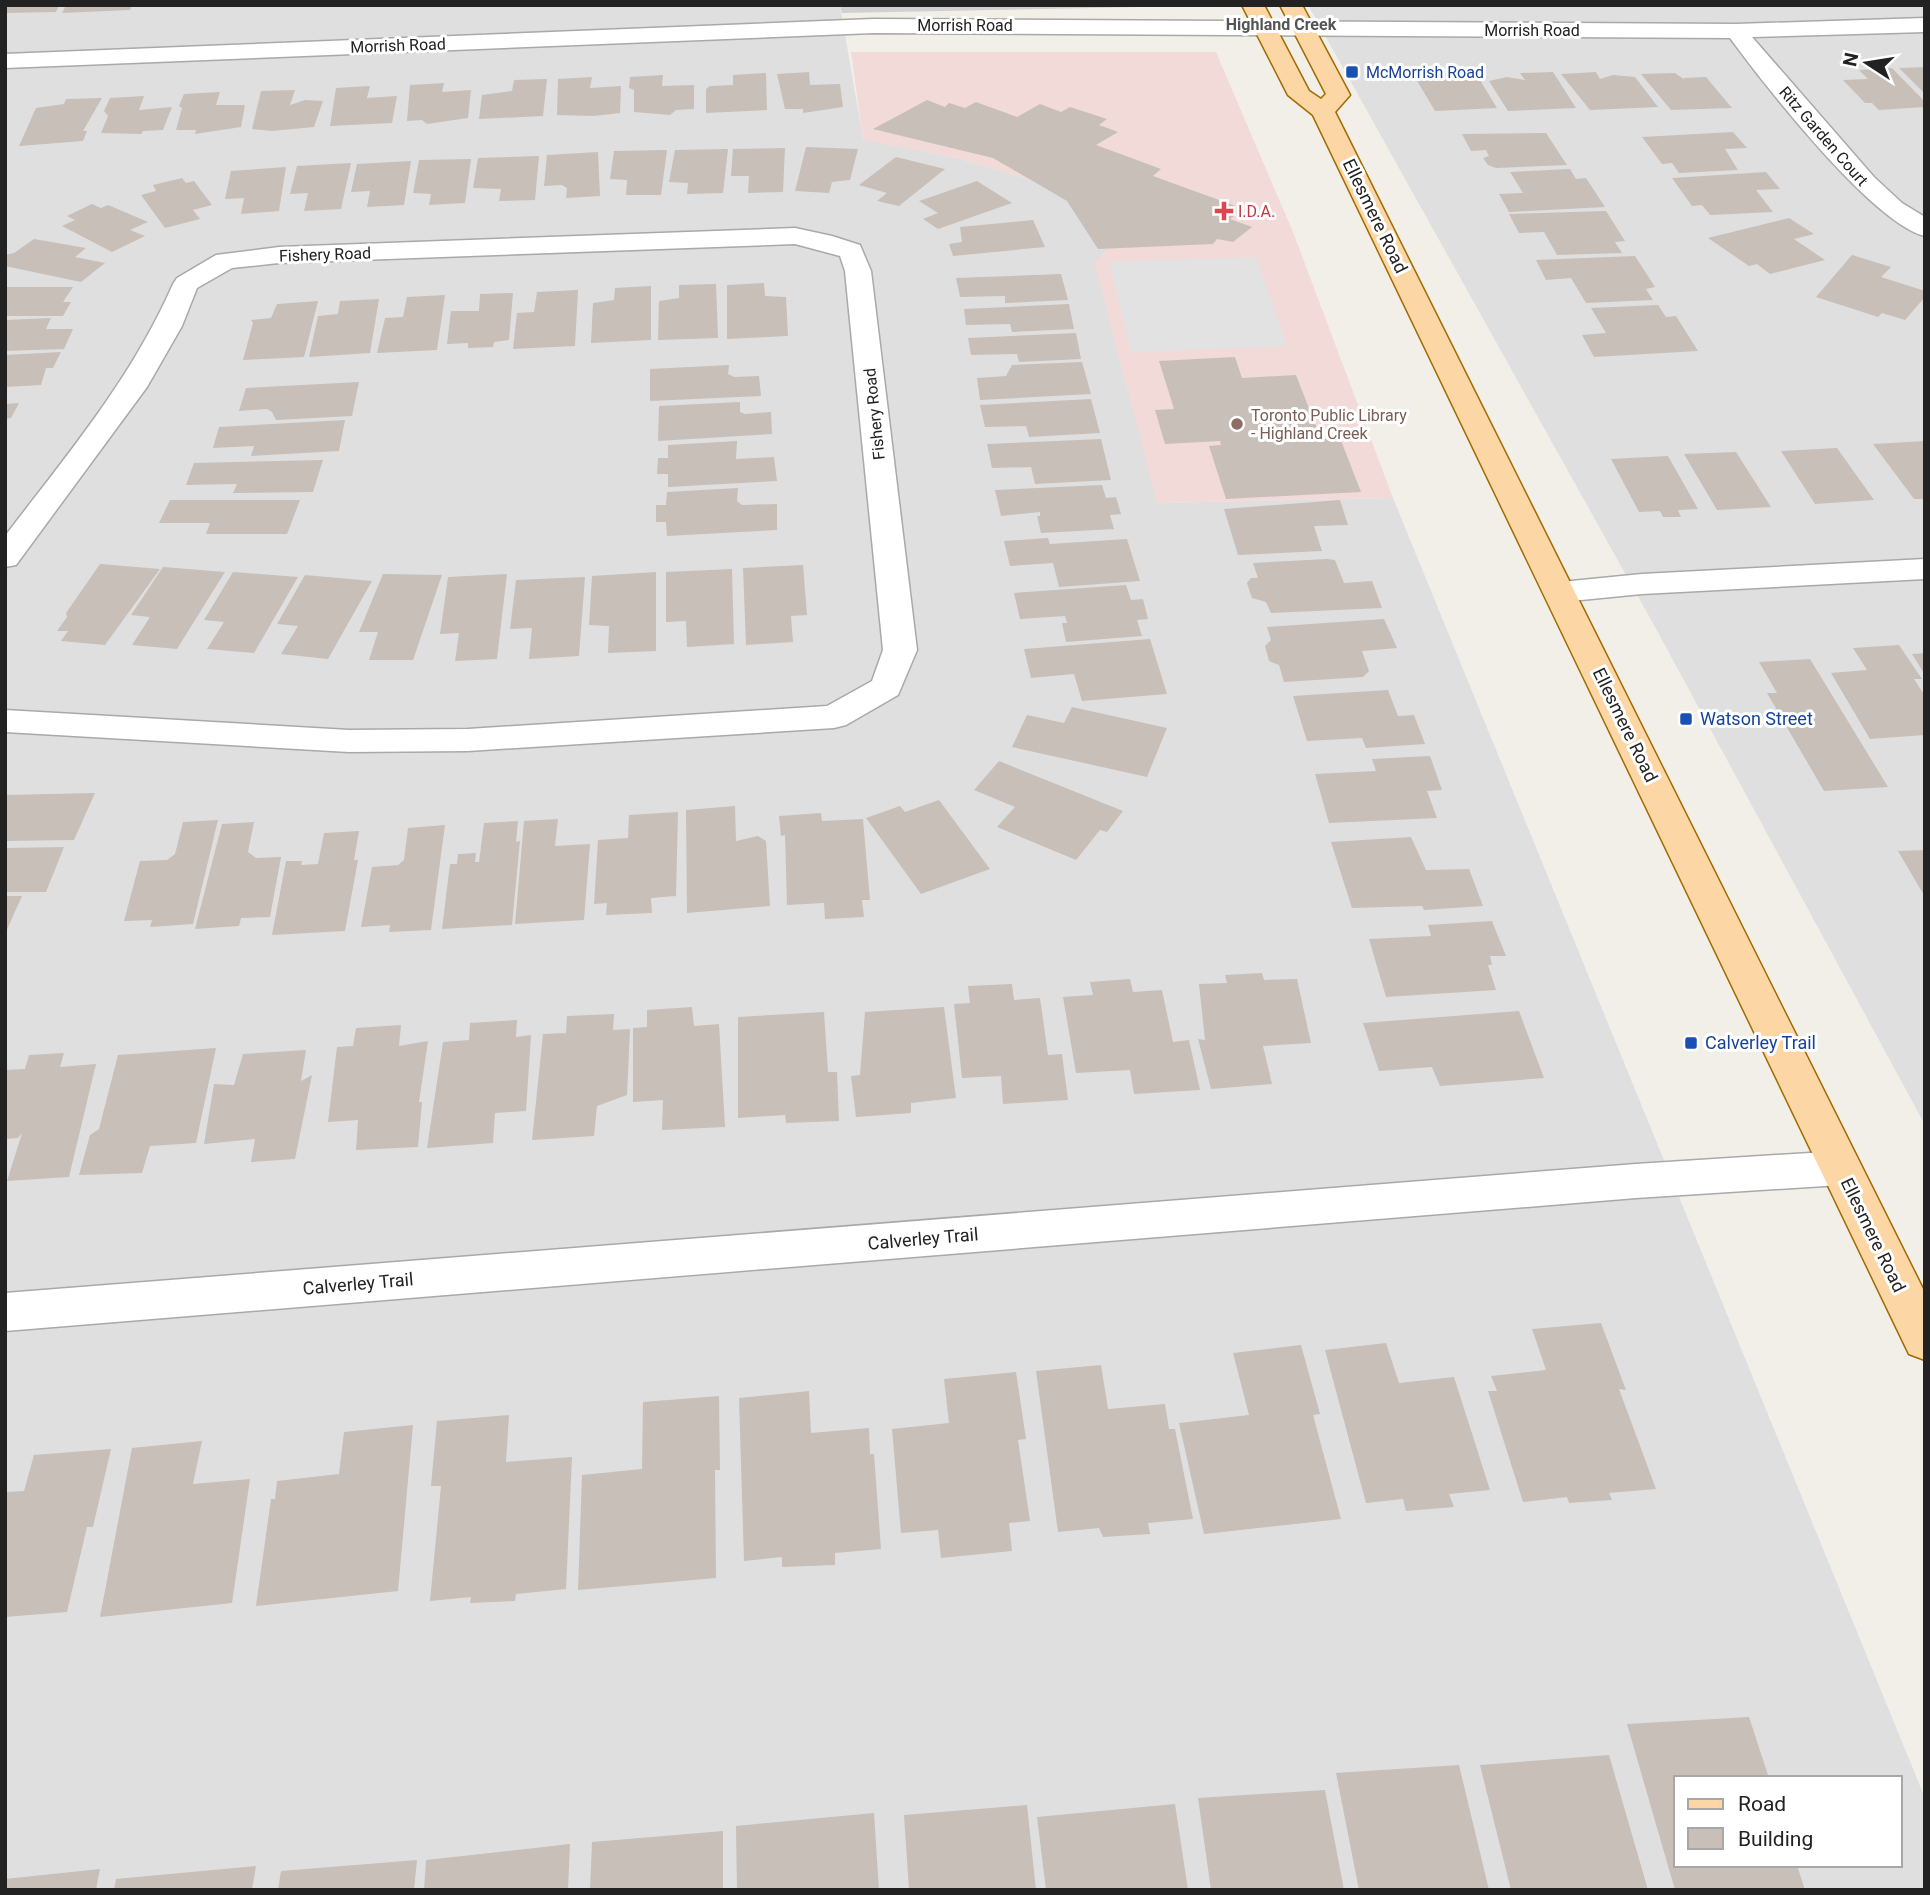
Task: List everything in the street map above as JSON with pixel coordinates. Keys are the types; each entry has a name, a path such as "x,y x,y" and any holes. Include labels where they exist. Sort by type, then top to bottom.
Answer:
{"main road":[{"name":"Ellesmere Road","path":"1253,5 1300,95 1323,111 1561,592 1925,1340"},
{"path":"1291,5 1338,94 1323,111"}],"street":[{"name":"Morrish Road","path":"5,61 870,16 1267,29 1736,30 1925,25"},
{"name":"Ritz Garden Court","path":"1736,30 1755,56 1874,192 1903,217 1925,228"},
{"name":"Fishery Road","path":"5,558 133,387 168,326 186,284 225,261 279,255 795,236 822,241 851,251 860,292 900,650 886,687 834,717 468,740 349,741 5,721"},
{"path":"1561,592 1642,584 1925,569"},
{"name":"Calverley Trail","path":"5,1312 1608,1183 1841,1168"}],"shaded area":[{"path":"5,5 840,5 863,139 957,158 1036,181 1091,210 1114,244 1157,503 1393,498 1925,1798 1925,1890 5,1890"},
{"path":"840,5 1188,5 1188,6 842,13"},
{"path":"1308,5 1925,5 1925,1125 1655,627"},
{"path":"851,52 1216,52 1293,232 1393,498 1157,503 1094,262 1114,244 1091,210 1036,181 957,158 863,140"},
{"path":"1256,257 1287,346 1131,352 1109,262"}],"building":[{"path":"5,5 59,5 56,12 5,13"},
{"path":"66,5 132,5 130,10 62,13"},
{"path":"1925,67 1925,94 1899,68"},
{"path":"1892,68 1925,102 1925,107 1879,110 1872,103 1865,103 1843,80 1868,79 1859,70"},
{"path":"809,72 810,85 840,84 843,107 803,113 803,109 785,109 777,74"},
{"path":"1475,72 1497,108 1435,111 1416,79 1447,79 1443,73"},
{"path":"1553,72 1576,108 1508,111 1489,81 1507,77 1525,80 1520,73"},
{"path":"1596,72 1600,79 1613,75 1635,77 1658,107 1590,110 1561,74"},
{"path":"766,73 767,110 706,113 706,89 710,86 733,85 733,75"},
{"path":"1675,73 1685,80 1683,78 1706,77 1732,108 1671,110 1641,74"},
{"path":"663,75 662,86 694,85 694,109 676,110 670,115 634,112 634,90 629,88 630,77"},
{"path":"592,77 590,88 621,86 620,113 594,116 557,115 558,79"},
{"path":"547,79 543,116 479,119 482,95 512,91 514,80"},
{"path":"444,83 442,92 471,90 468,118 427,124 422,120 407,121 410,85"},
{"path":"370,86 367,98 397,96 392,123 330,126 336,88"},
{"path":"295,90 290,105 305,100 323,101 314,127 272,131 252,129 261,91"},
{"path":"220,92 216,105 245,105 241,127 195,134 196,130 176,130 182,108 179,106 184,94"},
{"path":"144,96 139,110 172,107 163,130 143,131 141,134 101,133 108,116 104,111 110,98"},
{"path":"102,98 83,131 87,131 83,141 19,146 36,108 64,104 66,99"},
{"path":"927,100 945,107 949,103 965,108 976,102 1017,117 1040,104 1061,112 1070,107 1107,119 1099,125 1118,132 1096,145 1161,169 1153,176 1244,209 1230,219 1252,227 1233,242 1217,239 1213,244 1098,249 1067,201 993,158 873,129"},
{"path":"1733,132 1747,148 1725,149 1738,170 1679,173 1672,163 1662,164 1642,137"},
{"path":"1546,133 1567,165 1496,168 1488,165 1483,158 1489,156 1486,150 1471,151 1462,134"},
{"path":"806,147 858,149 850,180 832,182 829,193 795,191"},
{"path":"785,148 783,192 748,193 749,176 731,176 733,149"},
{"path":"728,149 723,193 687,194 688,183 669,182 675,150"},
{"path":"667,150 661,195 626,195 627,180 610,179 614,151"},
{"path":"598,152 600,196 566,198 567,188 562,185 544,186 547,155"},
{"path":"539,156 535,200 499,201 501,189 473,188 478,158"},
{"path":"896,157 945,169 899,206 877,201 887,193 859,185"},
{"path":"471,159 465,203 429,205 431,194 413,193 419,160"},
{"path":"411,161 404,205 367,207 370,191 351,192 357,164"},
{"path":"351,163 341,209 304,211 308,193 290,194 297,166"},
{"path":"286,167 279,211 241,214 244,198 225,199 231,171"},
{"path":"1570,169 1576,179 1586,178 1605,207 1509,212 1499,194 1523,193 1510,172"},
{"path":"1766,172 1780,189 1756,190 1773,212 1710,215 1702,205 1692,206 1672,178"},
{"path":"182,178 186,183 194,181 212,205 193,210 200,219 165,228 141,195 156,191 153,185"},
{"path":"977,181 1012,203 938,229 923,219 938,213 919,201"},
{"path":"92,204 101,208 108,205 148,222 130,230 145,236 112,252 62,226 75,220 67,216"},
{"path":"1606,211 1625,241 1615,242 1622,253 1557,255 1544,232 1519,233 1509,214"},
{"path":"1789,218 1814,234 1794,239 1825,260 1770,274 1757,264 1749,266 1708,238"},
{"path":"1033,220 1045,247 953,256 949,244 962,242 960,227"},
{"path":"34,239 86,248 75,257 105,263 81,282 5,266 5,255 14,253"},
{"path":"1852,255 1891,267 1881,277 1925,291 1925,297 1905,320 1882,313 1878,317 1816,297"},
{"path":"1635,256 1655,287 1646,289 1653,300 1586,303 1571,278 1546,280 1536,260"},
{"path":"1061,274 1068,300 1005,303 1005,296 960,297 956,278"},
{"path":"764,283 765,296 786,297 788,336 727,339 727,285"},
{"path":"716,284 718,338 658,340 659,301 679,298 679,285"},
{"path":"651,286 651,340 591,343 593,303 614,300 615,288"},
{"path":"5,287 73,287 63,302 71,302 63,316 5,316"},
{"path":"578,290 575,346 513,349 517,313 534,312 537,292"},
{"path":"513,293 509,340 494,342 493,347 468,348 468,343 447,344 451,311 479,311 480,294"},
{"path":"445,295 437,350 377,353 385,318 403,317 407,297"},
{"path":"379,299 370,353 309,357 318,316 338,314 340,301"},
{"path":"318,301 304,357 243,360 253,323 251,320 271,318 277,304"},
{"path":"1069,304 1074,329 1012,332 1010,324 966,325 964,309"},
{"path":"1658,305 1666,317 1676,316 1698,351 1594,357 1582,335 1606,333 1591,308"},
{"path":"51,318 46,329 73,329 64,349 5,351 5,320"},
{"path":"1076,333 1081,359 1019,362 1017,354 971,355 968,338"},
{"path":"61,352 53,368 46,368 41,385 5,387 5,355"},
{"name":"Toronto Public Library - Highland Creek","path":"1235,357 1242,378 1296,375 1321,439 1340,438 1361,492 1226,499 1209,446 1221,445 1220,441 1165,444 1155,410 1174,409 1159,361"},
{"path":"1082,362 1091,394 980,400 977,378 1006,376 1012,365"},
{"path":"729,365 728,374 734,377 759,376 761,396 650,401 650,369"},
{"path":"359,382 352,416 276,420 267,409 239,411 246,388"},
{"path":"1091,399 1100,433 1029,437 1026,426 985,427 980,405"},
{"path":"740,402 740,412 745,414 771,412 772,434 658,441 659,406"},
{"path":"19,403 11,418 5,419 5,404"},
{"path":"345,420 339,451 251,456 254,446 213,448 219,427"},
{"path":"1101,439 1111,480 1035,484 1031,467 992,468 987,444"},
{"path":"737,441 736,459 774,457 777,481 668,487 668,474 657,474 658,458 668,458 668,445"},
{"path":"1925,441 1925,499 1914,499 1873,444"},
{"path":"1837,448 1874,500 1815,504 1781,451"},
{"path":"1736,452 1771,507 1717,510 1684,454"},
{"path":"1668,456 1698,509 1678,510 1681,517 1663,517 1660,511 1639,512 1611,459"},
{"path":"323,460 313,492 233,493 237,484 186,485 194,463"},
{"path":"1102,485 1106,498 1116,497 1121,514 1110,515 1114,529 1041,533 1037,516 1040,516 1040,512 1001,516 995,490"},
{"path":"738,488 737,501 742,505 777,504 777,530 667,536 666,522 656,522 656,505 666,505 667,492"},
{"path":"170,500 300,500 287,534 206,534 210,523 159,523"},
{"path":"1340,500 1348,525 1314,526 1322,551 1238,555 1224,509"},
{"path":"1048,538 1050,544 1127,539 1140,581 1059,587 1053,563 1010,566 1004,541"},
{"path":"1335,560 1344,583 1372,581 1382,608 1271,613 1266,602 1252,598 1247,583 1251,578 1258,578 1253,563"},
{"path":"100,564 160,569 105,645 61,641 68,631 57,631 67,617 66,613"},
{"path":"803,565 807,615 791,616 793,642 746,645 743,568"},
{"path":"163,567 225,572 177,649 132,645 150,617 131,615"},
{"path":"732,569 734,644 687,647 686,621 666,622 666,572"},
{"path":"233,572 298,577 254,653 207,649 224,622 204,620"},
{"path":"656,572 656,651 608,653 609,626 589,625 592,576"},
{"path":"383,574 442,575 413,660 369,660 378,632 359,632"},
{"path":"507,574 497,659 455,661 459,633 440,634 448,577"},
{"path":"305,575 372,581 328,659 281,654 298,626 277,624"},
{"path":"585,577 579,656 529,659 532,628 510,629 516,580"},
{"path":"1126,585 1131,600 1143,599 1148,619 1137,620 1142,636 1066,642 1062,623 1067,623 1065,616 1020,619 1014,593"},
{"path":"1384,619 1397,648 1362,651 1369,671 1363,677 1284,682 1279,665 1269,661 1265,646 1271,640 1267,627"},
{"path":"1150,639 1167,694 1082,701 1074,674 1031,678 1024,649"},
{"path":"1899,645 1922,679 1914,679 1925,696 1925,735 1870,739 1831,673 1867,670 1853,648"},
{"path":"1925,653 1925,675 1912,654"},
{"path":"1810,659 1888,787 1824,791 1767,693 1777,693 1759,662"},
{"path":"1388,690 1398,716 1414,715 1425,744 1366,748 1362,738 1307,741 1293,696"},
{"path":"1072,707 1167,728 1147,777 1012,747 1027,715 1064,723"},
{"path":"1430,756 1442,790 1427,791 1437,818 1329,823 1315,774 1376,771 1372,759"},
{"path":"999,761 1123,811 1107,832 1100,830 1076,860 997,827 1015,807 974,790"},
{"path":"95,793 74,840 5,841 5,795"},
{"path":"939,800 990,869 921,894 866,818 900,806 905,812"},
{"path":"735,806 736,841 758,836 766,841 770,906 687,913 686,810"},
{"path":"678,812 676,896 651,898 652,913 606,915 607,903 594,904 598,840 628,838 629,815"},
{"path":"821,813 822,821 863,819 870,900 862,900 864,917 825,919 824,903 787,905 785,835 781,836 779,816"},
{"path":"558,819 555,846 590,844 584,920 515,924 524,821"},
{"path":"218,820 193,924 150,927 152,920 124,921 140,861 167,860 175,854 183,822"},
{"path":"518,821 516,842 520,841 512,925 442,929 450,864 457,864 458,854 476,853 475,862 479,862 484,823"},
{"path":"254,822 248,852 256,858 281,857 270,917 241,918 239,926 195,929 222,824"},
{"path":"445,825 431,930 389,932 390,925 361,927 372,867 398,865 404,860 408,828"},
{"path":"359,831 354,860 358,860 345,931 272,935 286,861 302,861 301,865 318,864 324,833"},
{"path":"1411,837 1426,870 1469,869 1483,906 1424,910 1422,906 1352,908 1331,842"},
{"path":"64,847 46,892 5,892 5,848"},
{"path":"1925,850 1925,897 1898,851"},
{"path":"5,896 22,896 5,934"},
{"path":"1492,921 1506,956 1490,956 1492,965 1488,965 1496,990 1386,997 1369,939 1431,936 1428,925"},
{"path":"1262,973 1264,980 1297,979 1311,1043 1263,1046 1272,1084 1211,1089 1198,1039 1205,1040 1199,984 1227,983 1225,975"},
{"path":"1130,979 1133,992 1162,990 1173,1042 1189,1040 1200,1090 1134,1094 1130,1070 1076,1073 1063,997 1093,995 1090,982"},
{"path":"1012,984 1014,1000 1040,998 1048,1055 1062,1054 1068,1100 1003,1104 1001,1076 962,1078 954,1004 970,1003 968,986"},
{"path":"692,1007 694,1026 719,1024 725,1127 662,1130 663,1100 633,1102 633,1028 647,1027 647,1010"},
{"path":"944,1007 956,1098 911,1103 911,1113 856,1117 851,1076 860,1075 865,1012"},
{"path":"1519,1011 1544,1078 1440,1086 1432,1067 1379,1071 1363,1023"},
{"path":"824,1012 828,1072 837,1072 839,1121 786,1123 785,1115 738,1118 738,1017"},
{"path":"614,1014 613,1030 630,1029 627,1095 597,1106 594,1136 532,1140 543,1034 566,1033 567,1016"},
{"path":"517,1020 516,1037 531,1035 526,1111 495,1113 493,1143 427,1148 443,1042 469,1040 470,1023"},
{"path":"401,1025 399,1046 428,1041 419,1102 422,1102 418,1147 356,1150 358,1120 328,1122 337,1047 353,1046 356,1028"},
{"path":"216,1048 196,1143 150,1146 142,1173 79,1175 90,1135 99,1129 118,1055"},
{"path":"306,1050 301,1081 312,1075 295,1159 251,1162 255,1139 204,1144 214,1084 234,1085 243,1054"},
{"path":"64,1053 60,1067 96,1064 69,1177 7,1181 22,1133 18,1138 5,1139 5,1070 25,1069 29,1055"},
{"path":"1601,1323 1626,1390 1619,1389 1656,1489 1609,1493 1612,1500 1569,1503 1567,1497 1523,1502 1488,1391 1497,1391 1491,1376 1546,1370 1532,1329"},
{"path":"1386,1343 1399,1383 1454,1377 1490,1490 1449,1494 1454,1507 1406,1511 1403,1499 1366,1503 1325,1350"},
{"path":"1301,1345 1320,1414 1313,1415 1341,1519 1204,1534 1179,1423 1249,1415 1233,1353"},
{"path":"1101,1365 1108,1409 1165,1404 1169,1429 1175,1429 1193,1519 1148,1523 1150,1534 1103,1537 1099,1528 1058,1532 1036,1371"},
{"path":"1016,1372 1026,1439 1018,1440 1030,1521 1009,1523 1012,1551 941,1558 938,1530 901,1533 892,1429 949,1423 944,1379"},
{"path":"809,1391 811,1433 869,1428 870,1454 874,1454 881,1549 835,1553 835,1565 782,1567 782,1557 744,1561 739,1398"},
{"path":"719,1396 720,1470 715,1470 716,1578 578,1590 582,1475 642,1469 643,1402"},
{"path":"509,1415 506,1462 572,1457 566,1589 516,1594 515,1601 470,1603 471,1597 430,1601 441,1486 431,1486 437,1421"},
{"path":"413,1425 398,1591 256,1606 271,1499 275,1499 277,1481 339,1474 344,1432"},
{"path":"202,1441 193,1484 250,1479 232,1603 100,1617 132,1448"},
{"path":"111,1449 93,1527 87,1527 67,1612 5,1617 5,1492 24,1491 34,1455"},
{"path":"1749,1717 1768,1776 1674,1776 1674,1867 1798,1867 1805,1890 1675,1890 1627,1724"},
{"path":"1609,1755 1648,1890 1511,1890 1480,1765"},
{"path":"1459,1765 1489,1890 1359,1890 1336,1773"},
{"path":"1325,1790 1344,1890 1211,1890 1198,1798"},
{"path":"1175,1804 1188,1890 1046,1890 1037,1817"},
{"path":"1027,1805 1036,1890 909,1890 904,1815"},
{"path":"874,1813 879,1890 737,1890 736,1826"},
{"path":"723,1831 723,1890 590,1890 592,1842"},
{"path":"570,1844 568,1890 424,1890 426,1860"},
{"path":"417,1860 414,1890 278,1890 281,1871"},
{"path":"256,1866 252,1890 114,1890 116,1879"},
{"path":"100,1869 96,1890 5,1890 5,1879"}],"place":[{"name":"McMorrish Road","path":"1352,72"},
{"name":"I.D.A.","path":"1224,211"},
{"name":"Toronto Public Library - Highland Creek","path":"1237,424"},
{"name":"Watson Street","path":"1686,719"},
{"name":"Calverley Trail","path":"1691,1043"}],"district":[{"name":"Highland Creek","path":"1281,24"}]}
